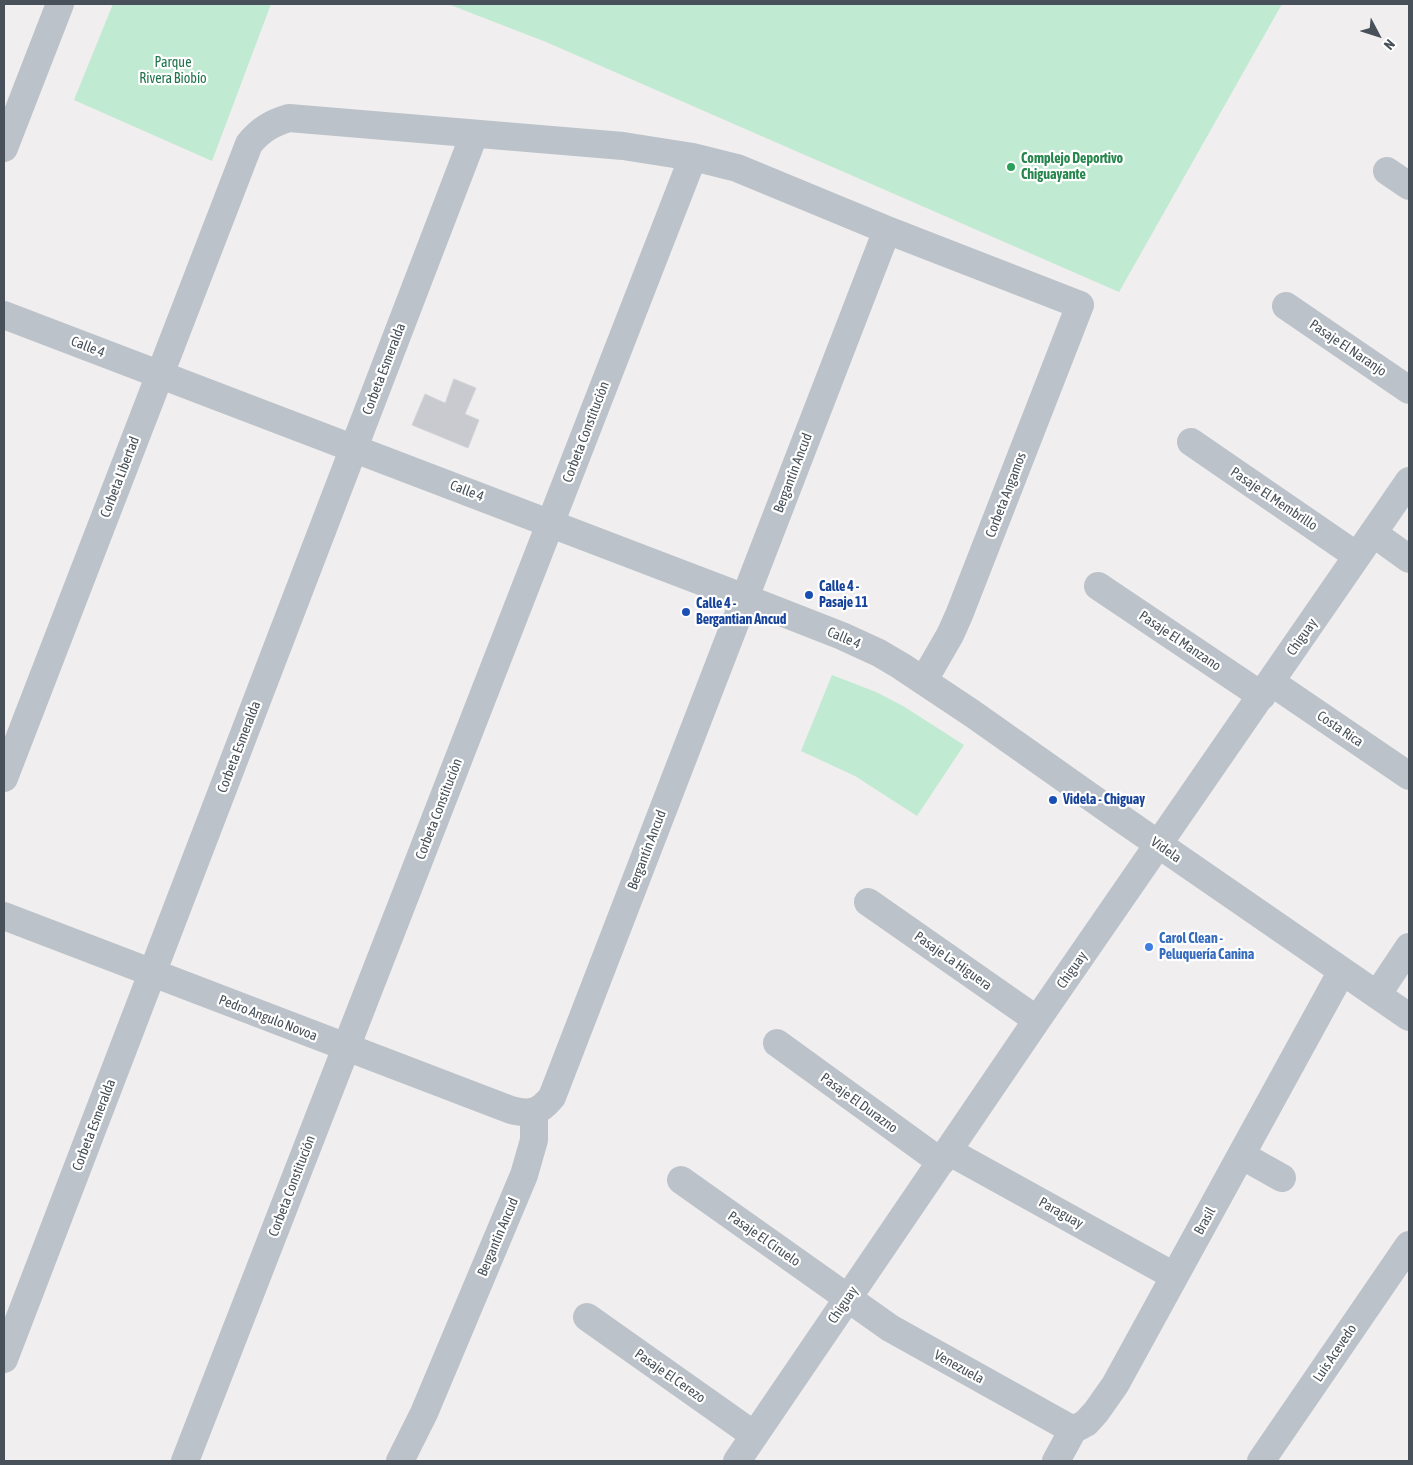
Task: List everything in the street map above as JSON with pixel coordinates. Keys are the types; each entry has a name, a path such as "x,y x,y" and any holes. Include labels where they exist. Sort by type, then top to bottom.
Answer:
{"street":[{"path":"4,148 60,4"},
{"name":"Corbeta Libertad","path":"4,778 235,177 249,144 258,133 270,125 289,118 300,118 474,135 623,146 693,157 737,168 887,230 1080,305"},
{"name":"Corbeta Esmeralda","path":"4,1359 474,135"},
{"name":"Corbeta Constitución","path":"185,1461 693,157"},
{"path":"1387,171 1409,186"},
{"name":"Bergantín Ancud","path":"400,1461 424,1413 524,1175 534,1140 534,1112 544,1106 552,1097 887,230"},
{"name":"Corbeta Angamos","path":"924,680 950,635 959,615 1080,305"},
{"name":"Pasaje El Naranjo","path":"1286,306 1409,390"},
{"name":"Calle 4","path":"4,315 842,636 879,653 924,680"},
{"name":"Pasaje El Membrillo","path":"1191,442 1358,556"},
{"name":"Chiguay","path":"747,1453 848,1298 1037,1020 1409,481"},
{"path":"1373,533 1409,559"},
{"name":"Pasaje El Manzano","path":"1098,586 1266,689"},
{"name":"Videla","path":"924,680 1409,1017"},
{"name":"Costa Rica","path":"1266,689 1409,776"},
{"name":"Pasaje La Higuera","path":"868,902 1037,1020"},
{"name":"Pedro Angulo Novoa","path":"4,916 510,1110 523,1114 534,1112"},
{"path":"1377,995 1409,947"},
{"name":"Brasil","path":"1056,1461 1073,1430 1086,1423 1106,1400 1342,971"},
{"name":"Pasaje El Durazno","path":"776,1044 945,1156"},
{"path":"1241,1155 1282,1178"},
{"name":"Paraguay","path":"945,1156 1174,1276"},
{"name":"Pasaje El Ciruelo","path":"680,1180 848,1298"},
{"name":"Luis Acevedo","path":"1261,1461 1409,1245"},
{"name":"Venezuela","path":"848,1298 890,1328 1073,1430"},
{"name":"Pasaje El Cerezo","path":"587,1317 747,1453"}],"green space":[{"name":"Parque Rivera Biobío","path":"113,4 271,4 212,161 74,100"},
{"name":"Complejo Deportivo Chiguayante","path":"448,4 1282,4 1119,292 546,42"},
{"path":"832,675 876,692 903,706 964,745 917,816 855,776 801,751"}],"building":[{"path":"454,379 476,388 465,414 479,420 468,448 412,425 425,394 445,403"}],"place":[{"name":"Complejo Deportivo Chiguayante","path":"1011,167"},
{"name":"Calle 4 - Pasaje 11","path":"809,595"},
{"name":"Calle 4 - Bergantian Ancud","path":"686,612"},
{"name":"Videla - Chiguay","path":"1053,800"},
{"name":"Carol Clean - Peluquería Canina","path":"1149,947"}]}
